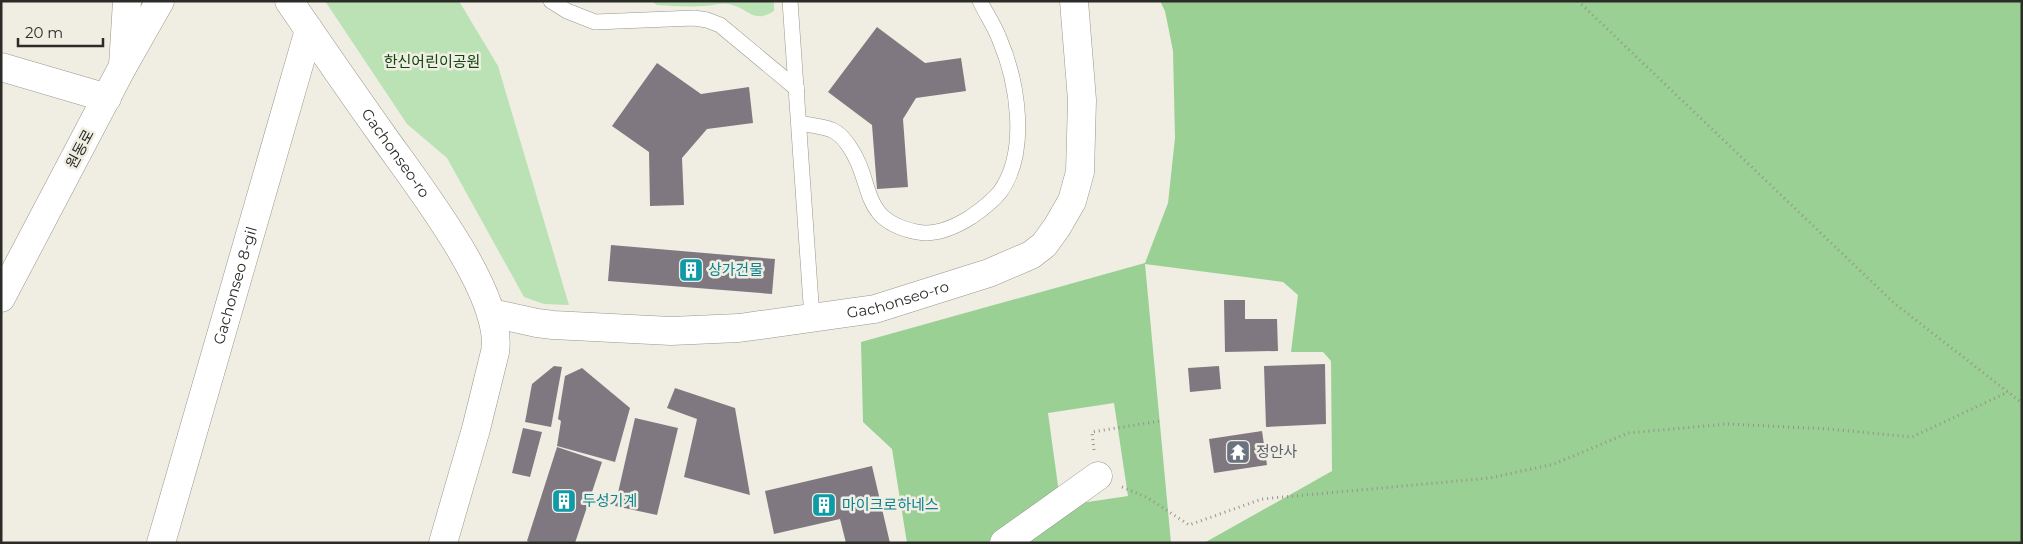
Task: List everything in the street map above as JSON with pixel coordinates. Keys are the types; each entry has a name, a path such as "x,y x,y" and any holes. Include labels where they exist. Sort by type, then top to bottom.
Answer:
{"street":[{"path":"123,66 127,1"},
{"name":"원동로","path":"1,298 123,66 160,1"},
{"name":"Gachonseo-ro","path":"289,1 454,238 491,313 497,342 495,352 476,429 443,543"},
{"name":"Gachonseo-ro","path":"491,313 537,323 671,331 738,328 875,309 1018,262 1044,245 1058,228 1072,201 1080,172 1082,100 1074,1"},
{"name":"Gachonseo 8-gil","path":"162,543 309,30"},
{"path":"1,67 107,98"},
{"path":"1004,543 1098,476"}],"lane":[{"path":"550,1 567,11 596,22 694,18 707,20 720,25 797,89"},
{"path":"790,1 812,318"},
{"path":"799,123 832,130 846,142 854,152 860,166 871,202 884,218 894,225 920,233 935,232 962,222 982,210 999,194 1008,178 1014,158 1018,126 1016,101 1009,68 999,38 980,1"}],"path":[{"path":"1578,1 1894,303 2022,403"},
{"path":"1160,421 1092,432 1098,476 1148,498 1189,525 1262,499 1490,478 1554,464 1628,433 1727,424 1829,429 1912,437 2008,392"}],"green space":[{"name":"한신어린이공원","path":"325,1 459,1 498,66 569,305 544,304 524,297 447,158 407,124"},
{"path":"651,1 774,1 774,11 767,15 755,16 728,4 675,6 657,5"},
{"path":"1160,1 2022,1 2022,543 1204,543 1332,471 1331,361 1323,352 1291,352 1298,295 1283,282 1145,264 1171,543 1021,543 1074,504 1128,496 1114,403 1048,413 1059,493 987,543 907,543 892,449 863,422 861,342 1145,263 1168,203 1175,138 1173,51 1165,11"}],"building":[{"path":"877,27 925,63 961,58 966,91 916,98 903,119 908,187 877,189 872,125 828,92"},
{"path":"657,63 701,94 749,87 753,123 707,129 682,158 684,205 650,206 649,152 612,126"},
{"name":"상가건물","path":"611,245 775,259 772,294 608,281"},
{"path":"1224,300 1245,300 1245,319 1277,319 1278,351 1225,352"},
{"path":"1325,364 1326,424 1266,427 1264,366"},
{"path":"554,366 562,367 551,427 525,422 532,384"},
{"path":"1219,366 1221,389 1190,392 1188,368"},
{"path":"582,368 630,408 615,462 557,446 561,421 558,419 565,376"},
{"path":"675,388 735,408 750,495 684,477 697,419 667,408"},
{"path":"635,418 678,428 657,515 615,506"},
{"path":"523,428 542,432 530,477 512,473"},
{"name":"정안사","path":"1262,431 1267,465 1214,473 1209,439"},
{"name":"두성기계","path":"557,447 602,462 575,543 532,543 527,541"},
{"name":"마이크로하네스","path":"872,466 890,543 846,543 840,519 774,534 765,491"}],"place":[{"name":"상가건물","path":"691,270"},
{"name":"정안사","path":"1238,452"},
{"name":"두성기계","path":"564,501"},
{"name":"마이크로하네스","path":"824,505"}]}
